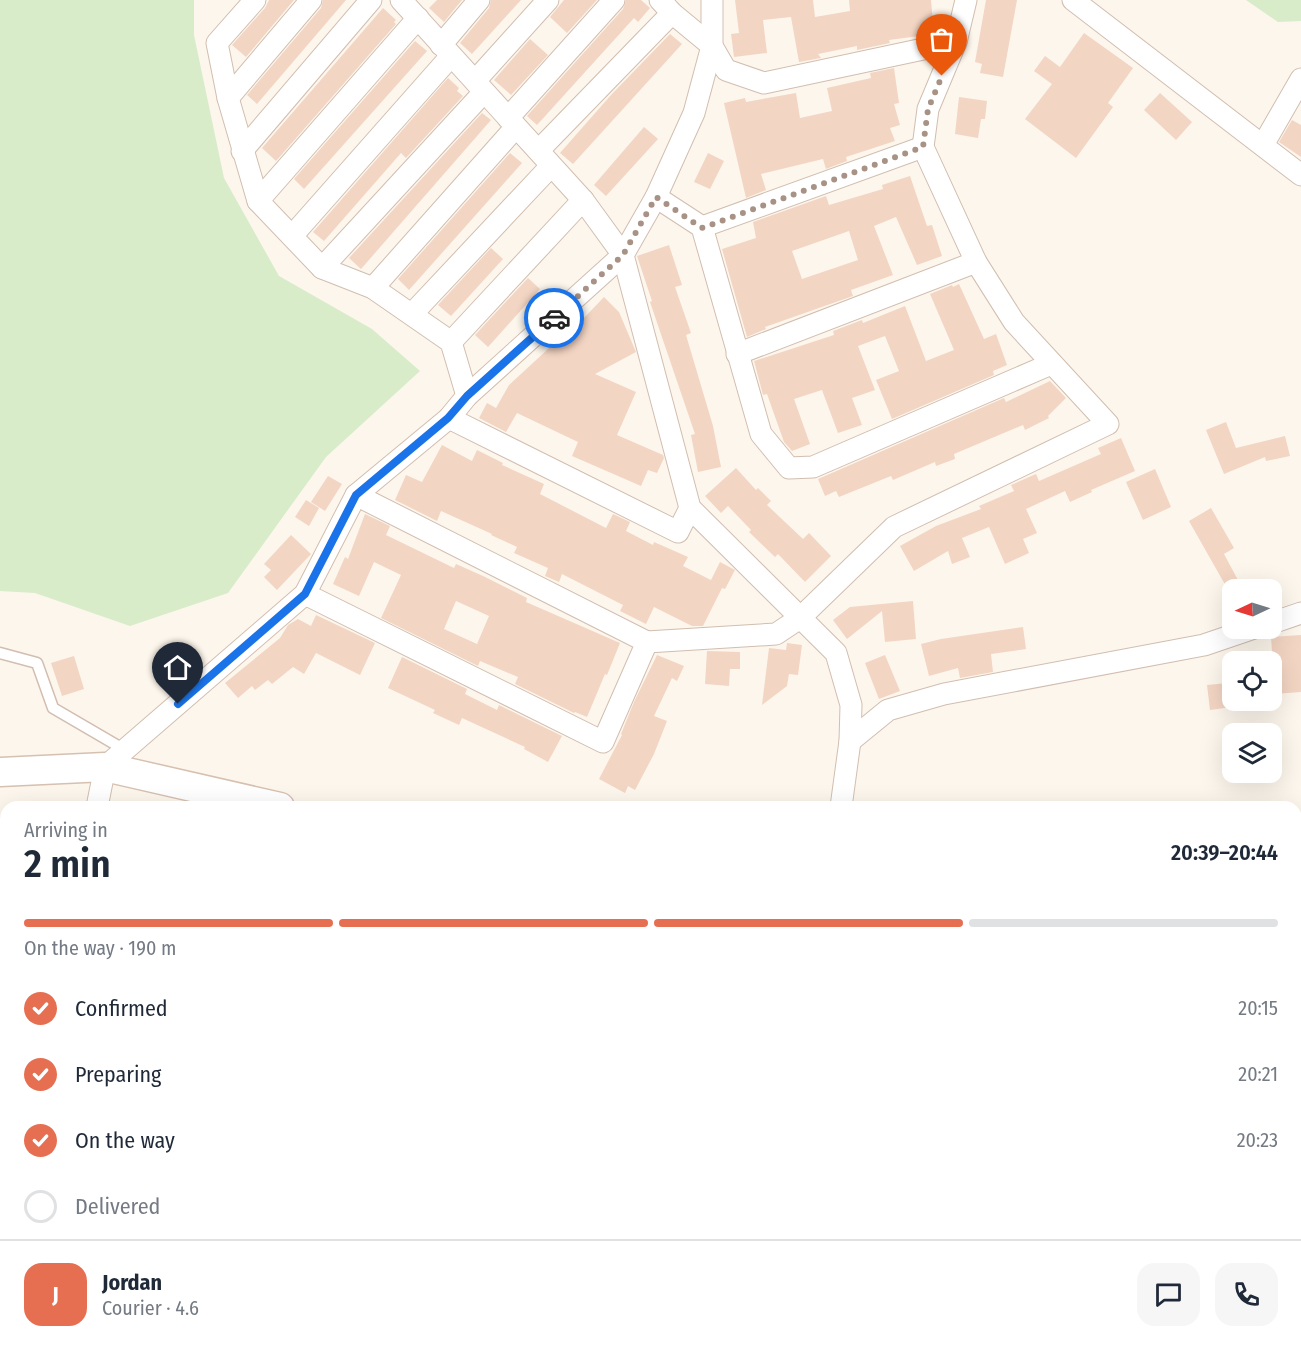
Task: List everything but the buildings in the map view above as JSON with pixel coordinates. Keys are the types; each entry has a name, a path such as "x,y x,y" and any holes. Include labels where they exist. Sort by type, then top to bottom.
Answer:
{"street":[{"path":"255,0 217,43 228,98 258,201 322,268 373,288 451,342 467,396"},
{"path":"228,98 310,0"},
{"path":"242,151 370,0"},
{"path":"292,236 446,51 479,0"},
{"path":"322,268 479,87 548,0"},
{"path":"373,288 614,0"},
{"path":"99,801 115,758 305,594 356,495 448,418 467,396 623,255 656,197 694,113 712,46 712,0"},
{"path":"356,495 648,642 776,634 800,618 894,527 1108,424 1014,322 976,262 923,147 928,109 957,42 966,0"},
{"path":"1073,0 1301,175"},
{"path":"258,201 411,6 446,51 584,200 623,255 690,508 836,653 851,705 850,741 842,801"},
{"path":"412,314 545,158 666,7 712,46 726,70 764,83 957,42"},
{"path":"1263,145 1301,79"},
{"path":"702,228 923,147"},
{"path":"656,197 702,228 761,434 789,468 813,468 1051,364"},
{"path":"451,342 584,200"},
{"path":"737,354 976,262"},
{"path":"448,418 678,532 690,508"},
{"path":"305,594 603,742 648,642"},
{"path":"1282,619 1301,613"},
{"path":"850,741 888,710 944,694 1204,645 1222,639"},
{"path":"0,772 115,758 260,801"}],"lane":[{"path":"0,653 37,663 53,708 115,758"}],"green space":[{"path":"0,0 194,0 194,35 224,178 279,276 372,329 420,371 326,457 228,593 130,626 35,593 0,591"},
{"path":"1246,0 1301,0 1301,21 1278,22"}],"way so far":[{"path":"554,318 623,255 656,197 702,228 923,147 928,109 942,76"}],"route":[{"path":"178,704 305,594 356,495 448,418 467,396 554,318"}]}
